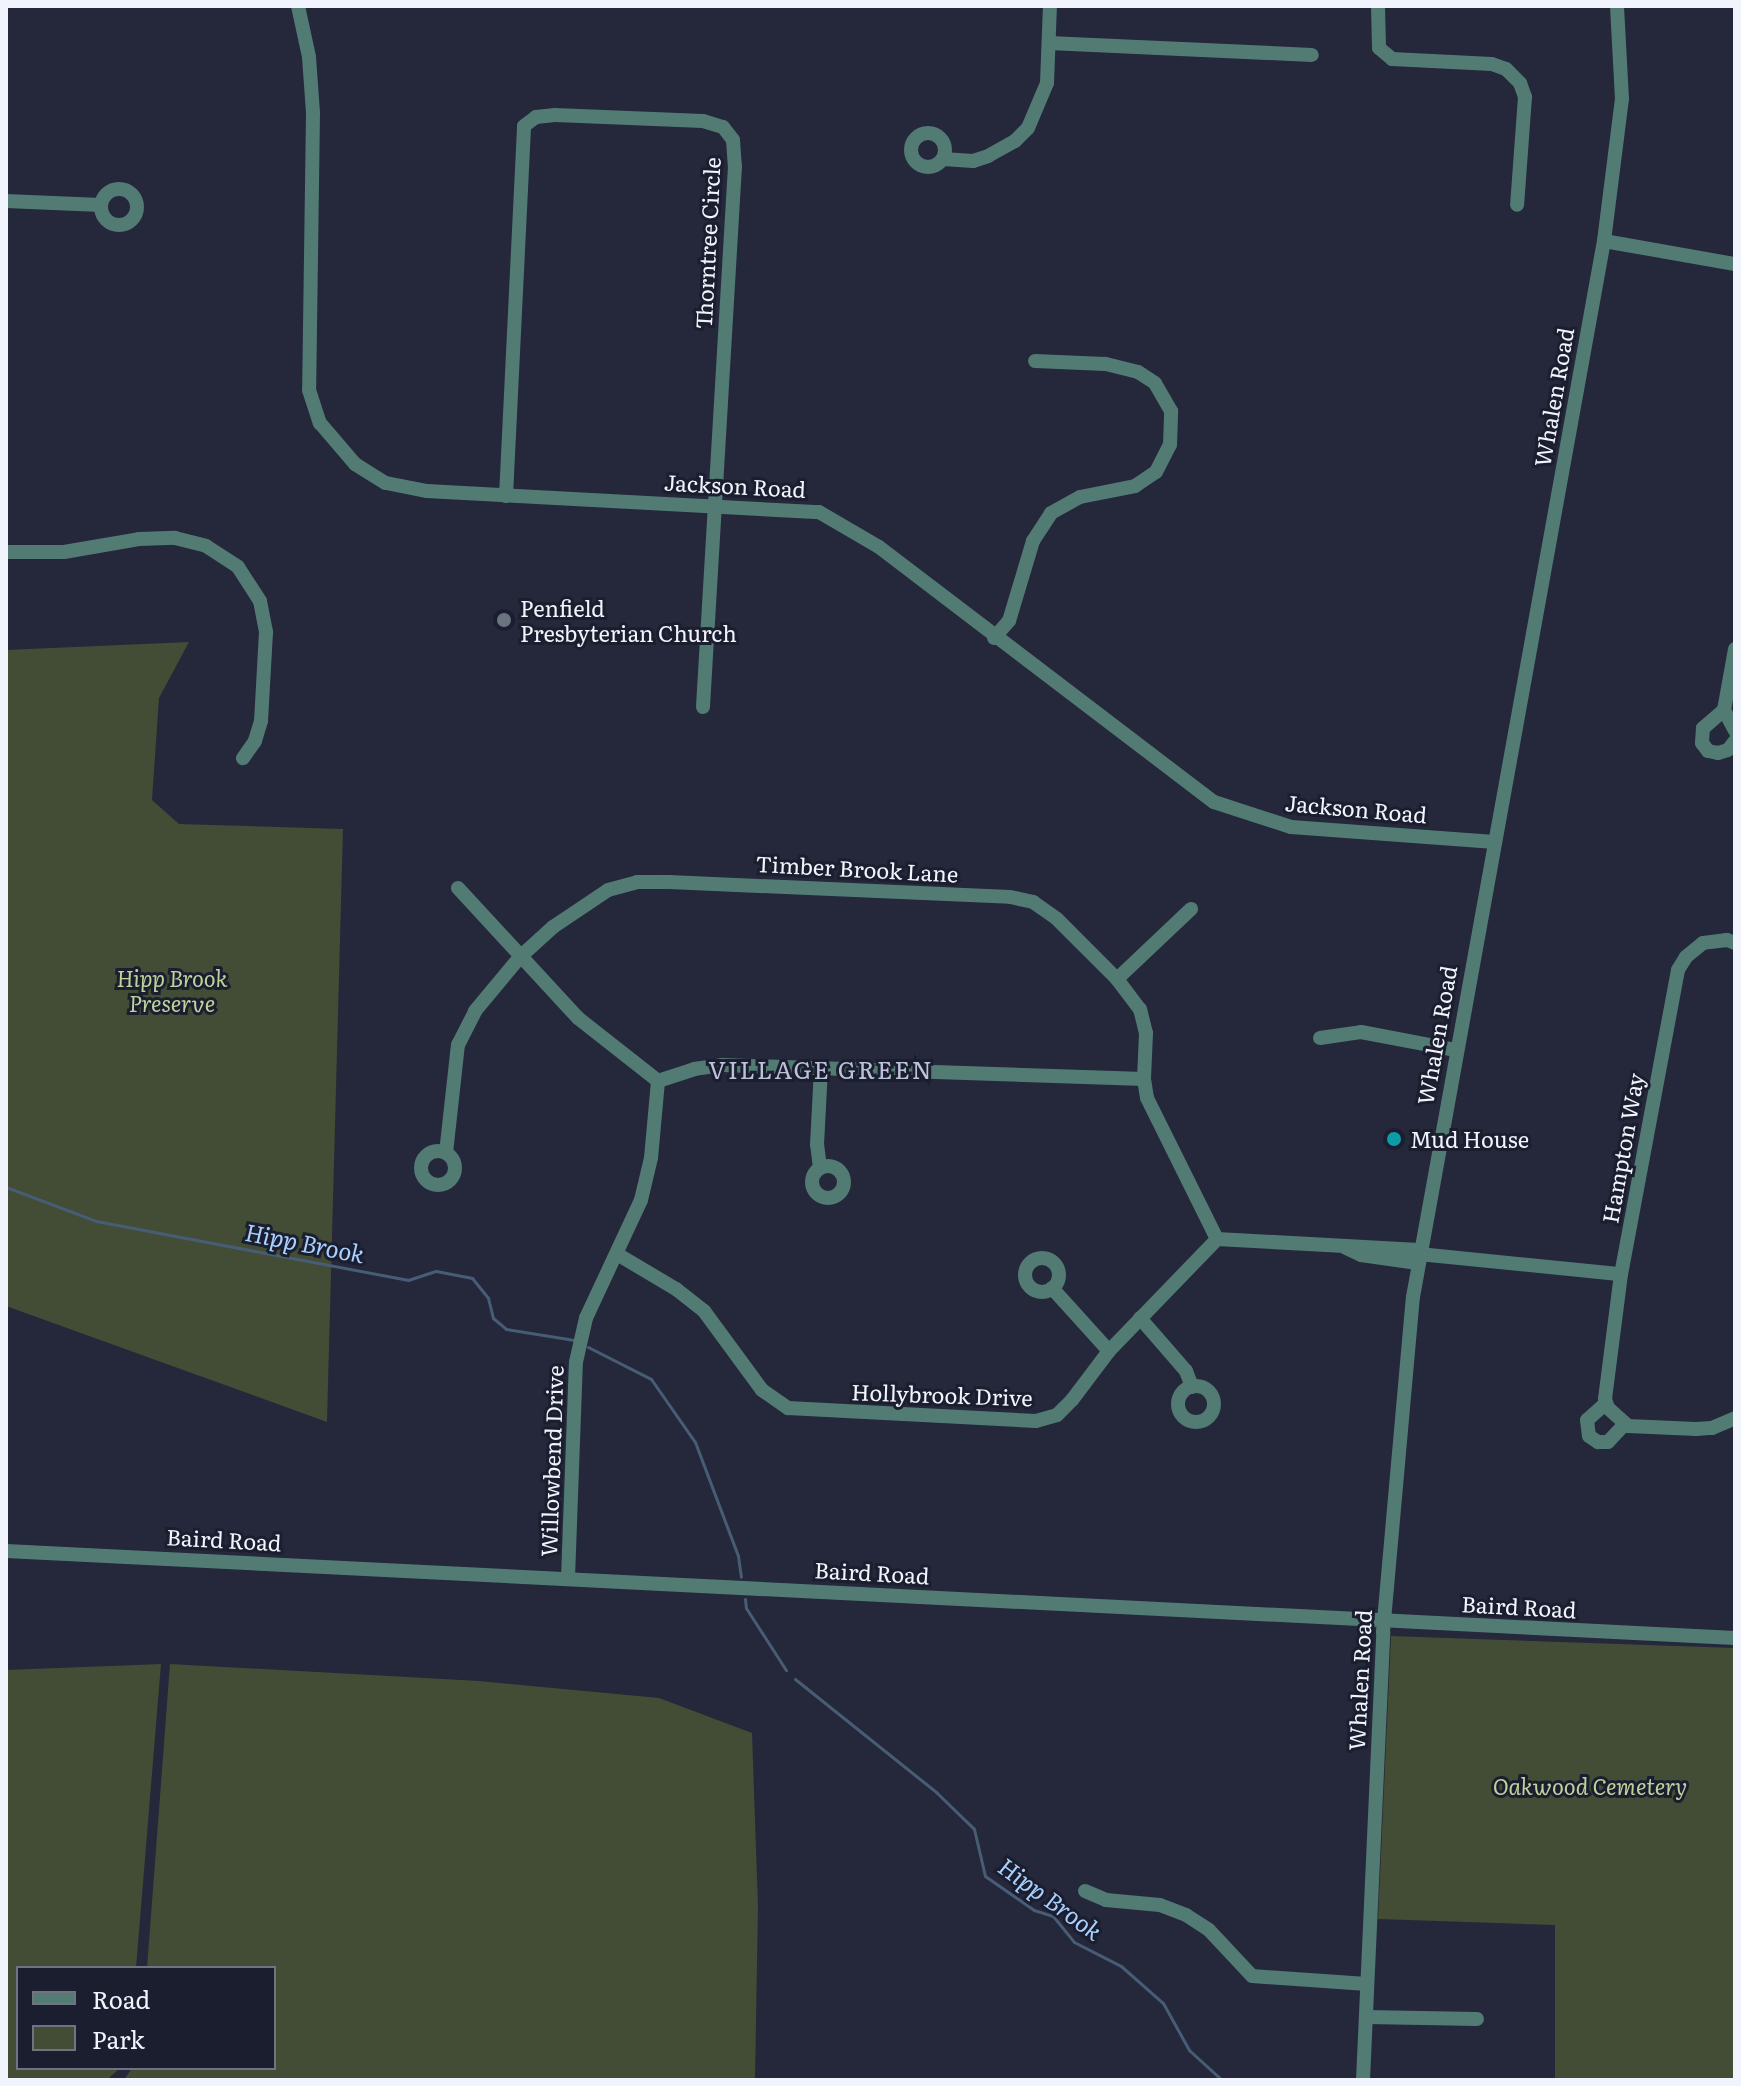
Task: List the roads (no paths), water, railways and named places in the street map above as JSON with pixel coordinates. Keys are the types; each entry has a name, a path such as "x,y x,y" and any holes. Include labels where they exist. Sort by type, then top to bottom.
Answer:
{"street":[{"name":"Jackson Road","path":"298,6 309,57 313,113 308,376 320,423 347,458 386,483 427,491 819,512 879,547 1199,792 1230,809 1291,827 1494,842"},
{"path":"943,159 973,161 988,156 1015,141 1028,128 1043,100 1050,6"},
{"path":"1378,6 1377,37 1383,54 1404,60 1492,64 1506,69 1520,83 1525,97 1517,205"},
{"name":"Whalen Road","path":"1363,2080 1383,1622 1418,1256 1604,241 1621,121 1617,6"},
{"path":"1049,43 1312,55"},
{"name":"Thorntree Circle","path":"506,496 524,126 536,117 555,115 703,121 729,133 735,151 715,506"},
{"path":"6,201 101,205"},
{"path":"1604,241 1735,264"},
{"path":"994,638 1009,621 1033,541 1051,513 1080,497 1118,491 1145,480 1156,472 1170,445 1172,426 1167,403 1155,383 1138,372 1105,364 1035,361"},
{"path":"703,707 715,506"},
{"path":"6,552 64,552 139,539 175,538 206,546 238,567 260,601 266,632 261,721 255,741 243,758"},
{"path":"1735,649 1724,710 1735,731"},
{"path":"1724,710 1703,728 1702,743 1708,751 1718,753 1728,750 1735,741"},
{"name":"Timber Brook Lane","path":"446,1153 458,1045 475,1011 520,957 578,907 608,890 637,882 669,882 1022,898 1057,919 1117,979 1140,1009 1144,1020 1144,1079 1153,1112 1217,1239"},
{"path":"458,888 578,1018 658,1081 694,1069 722,1065 1144,1079"},
{"path":"1117,979 1191,909"},
{"name":"Hampton Way","path":"1735,943 1715,940 1703,943 1686,957 1678,970 1621,1274 1605,1404 1587,1420 1589,1436 1598,1442 1608,1442 1625,1424 1696,1429 1712,1428 1735,1418"},
{"path":"1320,1038 1361,1032 1456,1050"},
{"path":"820,1168 817,1145 821,1069"},
{"name":"Willowbend Drive","path":"568,1578 576,1362 586,1318 617,1254 647,1179 658,1081"},
{"path":"1217,1239 1346,1248 1361,1255 1418,1256 1621,1274"},
{"name":"Hollybrook Drive","path":"617,1254 676,1289 704,1311 762,1390 788,1408 1047,1419 1072,1400 1109,1351 1217,1239"},
{"path":"1052,1288 1109,1351"},
{"path":"1140,1318 1186,1371 1192,1387"},
{"path":"1605,1404 1625,1424"},
{"name":"Baird Road","path":"6,1551 1735,1638"},
{"path":"1085,1891 1106,1900 1160,1905 1186,1915 1209,1930 1252,1976 1367,1984"},
{"path":"1366,2017 1477,2019"}],"waterway":[{"name":"Hipp Brook","path":"6,1187 96,1221 408,1280 436,1271 472,1278 488,1298 493,1318 506,1329 574,1340"},
{"name":"Hipp Brook","path":"588,1347 651,1379 695,1442 738,1556 741,1577"},
{"name":"Hipp Brook","path":"745,1599 746,1608 786,1670"},
{"name":"Hipp Brook","path":"795,1679 936,1792 974,1829 985,1876 1034,1910 1053,1916 1074,1942 1121,1966 1163,2003 1189,2050 1222,2080"}],"place":[{"name":"Penfield Presbyterian Church","path":"504,620"},
{"name":"Mud House","path":"1394,1139"}],"district":[{"name":"VILLAGE GREEN","path":"821,1069"}],"park label":[{"name":"Hipp Brook Preserve","path":"172,990"},
{"name":"Oakwood Cemetery","path":"1590,1786"}]}
